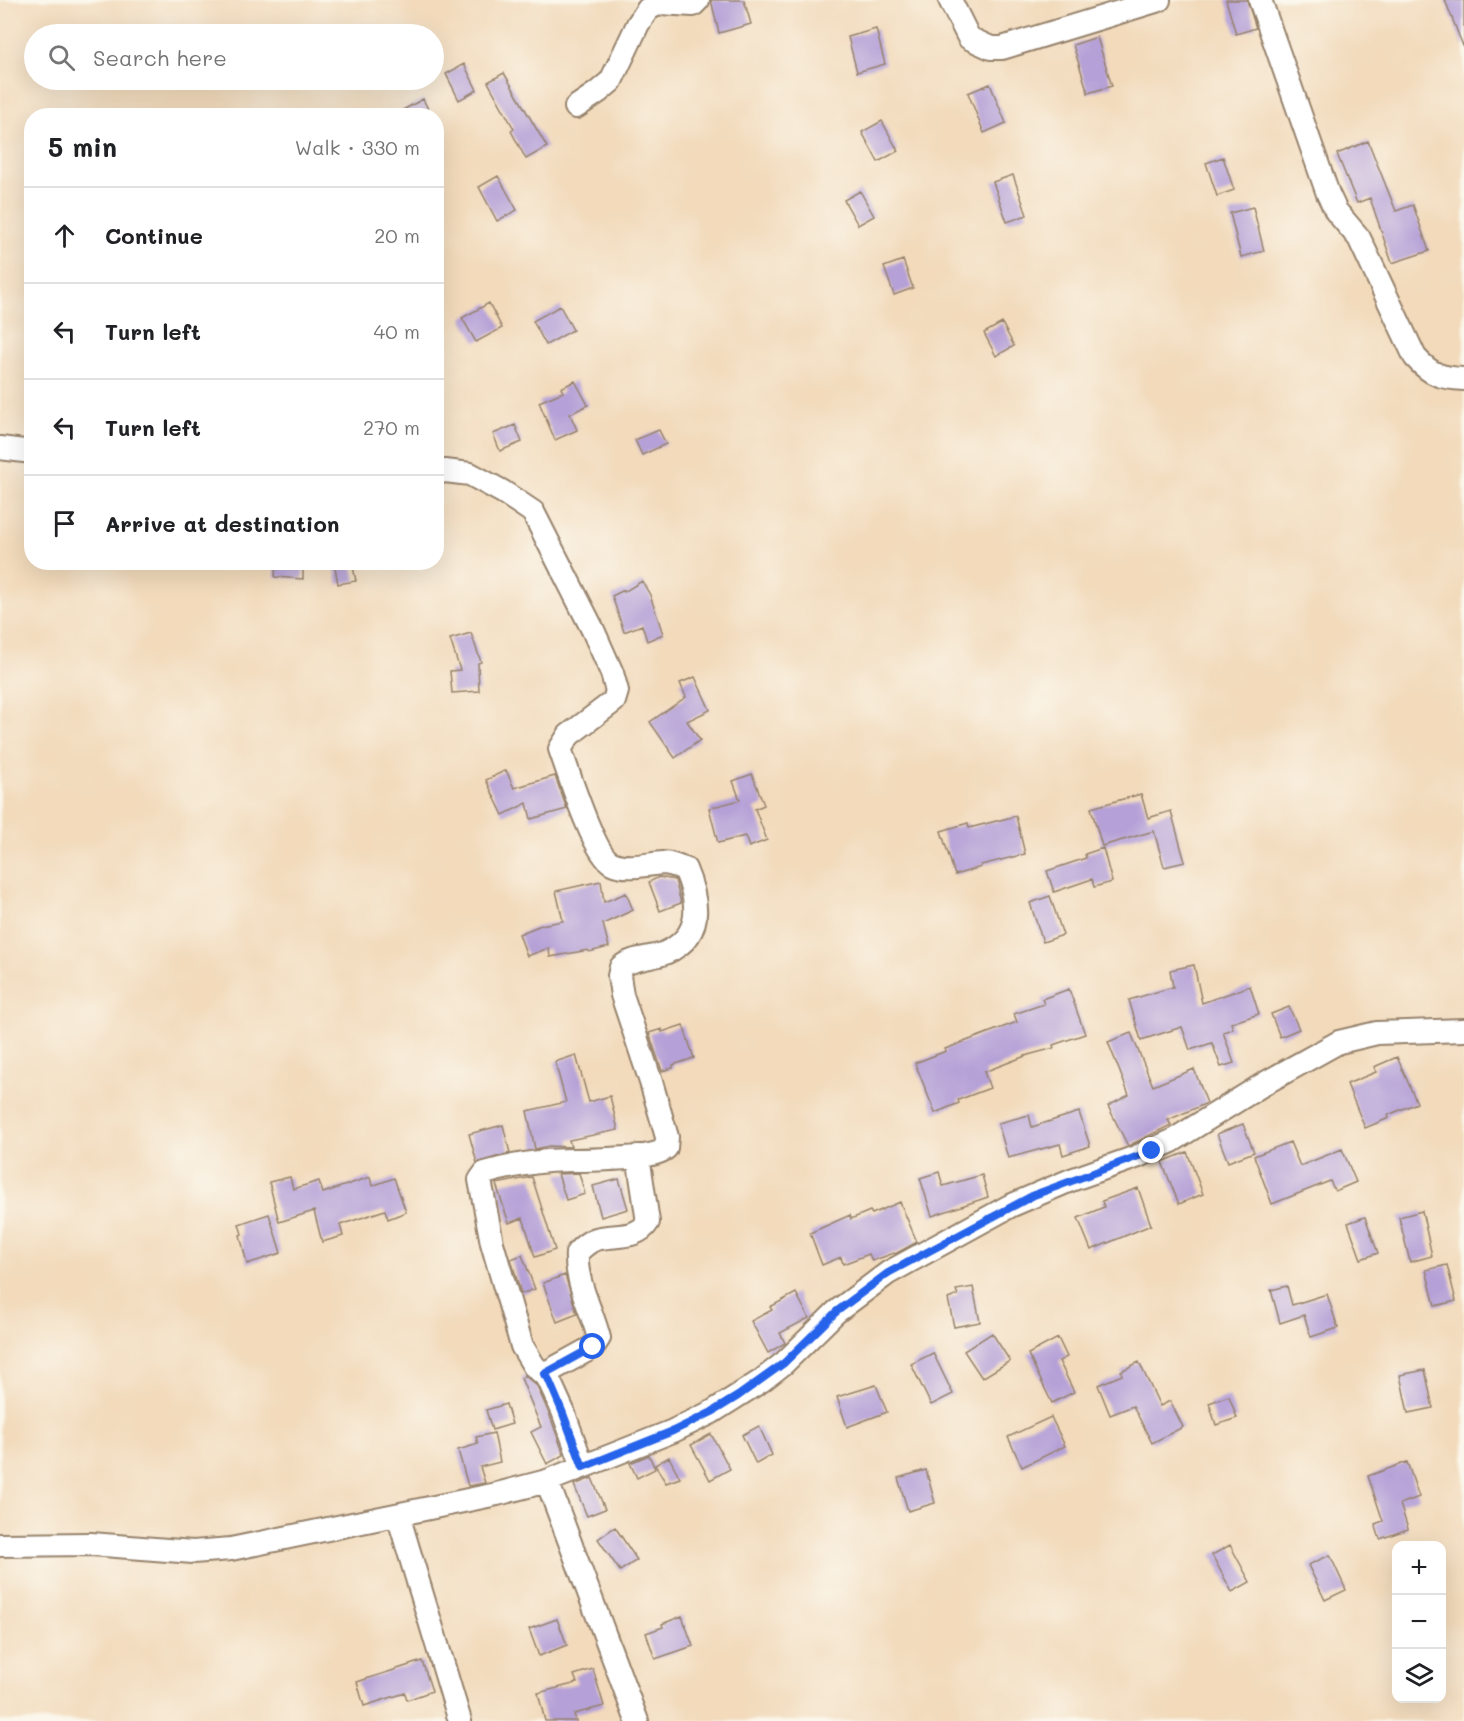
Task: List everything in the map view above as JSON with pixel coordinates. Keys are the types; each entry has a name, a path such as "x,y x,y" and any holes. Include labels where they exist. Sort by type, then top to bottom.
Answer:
{"street":[{"path":"576,107 611,81 638,24 648,9 660,3 693,5 698,0"},
{"path":"950,0 969,38 991,48 1002,48 1159,0"},
{"path":"1260,0 1319,174 1336,211 1359,238 1415,357 1425,369 1434,374 1445,378 1464,379"},
{"path":"0,448 24,452"},
{"path":"444,471 470,474 533,512 593,630 612,673 617,691 615,701 569,735 560,749 595,843 612,864 634,866 666,863 685,869 693,889 696,911 694,924 683,941 665,953 628,961 621,967 619,976 622,995 651,1082 667,1141 662,1152 638,1156 538,1163 492,1171 484,1173 481,1177 480,1184 492,1243 522,1346 534,1366 548,1378 583,1467"},
{"path":"0,1545 91,1544 158,1550 231,1549 547,1482 673,1431 712,1412 784,1363 836,1312 888,1273 1026,1198 1127,1161 1172,1141 1324,1048 1354,1037 1377,1033 1464,1030"},
{"path":"544,1374 597,1343 599,1338 587,1304 577,1253 594,1240 636,1234 648,1222 638,1156"},
{"path":"547,1482 637,1721"},
{"path":"398,1515 460,1721"}],"building":[{"path":"711,0 744,0 751,24 719,33"},
{"path":"1226,0 1247,0 1256,28 1236,34"},
{"path":"1445,0 1464,0 1464,46 1463,46"},
{"path":"876,29 885,64 857,72 848,37"},
{"path":"1097,37 1112,86 1088,93 1073,45"},
{"path":"464,64 477,90 459,100 446,74"},
{"path":"504,73 547,147 526,159 511,131 514,129 488,82"},
{"path":"990,84 1006,123 984,133 968,93"},
{"path":"423,99 428,108 407,108"},
{"path":"882,121 898,151 878,162 862,132"},
{"path":"1368,141 1396,211 1413,205 1429,251 1392,263 1370,198 1357,203 1337,154"},
{"path":"1223,157 1234,190 1217,196 1206,163"},
{"path":"1013,175 1027,215 1007,222 993,182"},
{"path":"498,176 517,210 497,221 479,187"},
{"path":"860,191 874,216 858,225 844,200"},
{"path":"1253,207 1264,251 1241,257 1230,213"},
{"path":"903,260 913,288 894,295 884,267"},
{"path":"489,303 502,328 476,342 462,318"},
{"path":"560,306 573,330 546,345 533,321"},
{"path":"1002,323 1014,346 996,356 984,333"},
{"path":"575,381 588,405 570,414 577,430 555,440 539,402 563,392 561,388"},
{"path":"515,425 522,442 500,451 493,434"},
{"path":"659,430 666,444 642,455 635,440"},
{"path":"275,570 303,570 303,579 275,577"},
{"path":"335,570 354,570 356,581 338,584"},
{"path":"642,581 650,595 663,634 647,641 642,625 624,632 612,596"},
{"path":"471,633 481,662 478,663 479,691 452,693 450,671 460,670 450,639"},
{"path":"695,677 710,710 687,721 700,740 675,758 650,722 686,697 680,683"},
{"path":"506,770 514,788 555,776 567,809 531,819 527,803 503,815 486,780"},
{"path":"752,774 764,805 755,809 767,840 749,847 745,836 718,843 709,808 740,800 733,781"},
{"path":"1141,794 1148,818 1171,811 1185,862 1164,867 1154,831 1102,846 1091,808"},
{"path":"1016,816 1025,854 981,865 981,867 955,875 941,831 968,823 969,828"},
{"path":"1103,848 1112,882 1094,887 1092,879 1054,892 1047,871 1086,858 1085,854"},
{"path":"659,877 675,880 681,903 660,911 649,882"},
{"path":"601,881 604,902 626,893 633,910 603,924 609,947 550,957 549,948 527,956 519,934 541,925 563,921 556,891"},
{"path":"1050,896 1063,935 1043,942 1030,903"},
{"path":"1194,965 1202,1003 1250,986 1259,1014 1231,1023 1233,1029 1223,1032 1234,1063 1221,1067 1212,1043 1190,1050 1182,1027 1141,1040 1129,1000 1173,987 1170,970"},
{"path":"1069,989 1085,1034 1053,1045 1054,1048 1028,1055 984,1072 990,1088 958,1100 959,1103 935,1113 915,1063 946,1051 945,1049 1017,1022 1014,1014 1044,1004 1042,999"},
{"path":"1289,1007 1299,1029 1280,1037 1271,1014"},
{"path":"683,1025 694,1058 662,1071 649,1033 662,1029 662,1032"},
{"path":"1131,1033 1153,1086 1194,1069 1207,1103 1168,1120 1171,1125 1128,1146 1108,1106 1129,1095 1108,1042"},
{"path":"576,1055 589,1102 610,1096 618,1130 569,1140 571,1147 549,1146 535,1149 527,1111 566,1102 555,1062"},
{"path":"1397,1057 1417,1103 1365,1128 1347,1084 1376,1072 1374,1067"},
{"path":"1079,1112 1090,1146 1063,1155 1060,1144 1008,1158 998,1123 1029,1115 1032,1127"},
{"path":"1243,1124 1254,1152 1228,1162 1217,1134"},
{"path":"503,1125 510,1153 477,1163 469,1134"},
{"path":"1290,1142 1300,1166 1342,1149 1356,1182 1335,1191 1330,1181 1272,1204 1254,1156"},
{"path":"1187,1152 1203,1194 1179,1204 1162,1162"},
{"path":"939,1172 943,1186 982,1175 988,1197 932,1216 920,1178"},
{"path":"579,1173 585,1194 566,1200 558,1174"},
{"path":"290,1177 293,1189 319,1181 323,1193 370,1177 372,1186 394,1178 406,1212 388,1219 385,1210 340,1225 343,1236 322,1242 314,1211 279,1222 269,1182"},
{"path":"532,1177 555,1250 535,1257 523,1218 509,1223 496,1184"},
{"path":"619,1179 628,1209 601,1217 593,1186"},
{"path":"1138,1188 1151,1225 1091,1250 1078,1218 1104,1207 1102,1201"},
{"path":"900,1202 917,1242 895,1254 872,1261 869,1254 843,1264 841,1257 822,1265 810,1233 850,1215 851,1219 870,1211 872,1214"},
{"path":"1422,1211 1432,1256 1410,1262 1399,1217"},
{"path":"269,1214 281,1253 247,1264 239,1224"},
{"path":"1365,1217 1378,1253 1361,1259 1348,1223"},
{"path":"522,1255 535,1289 521,1294 511,1259"},
{"path":"1447,1265 1456,1301 1435,1306 1426,1270"},
{"path":"565,1275 577,1314 557,1322 543,1283"},
{"path":"1287,1286 1292,1305 1327,1294 1338,1328 1311,1337 1304,1315 1280,1323 1271,1290"},
{"path":"973,1287 980,1322 954,1327 948,1299 958,1295 956,1290"},
{"path":"796,1293 809,1318 780,1333 785,1343 768,1353 751,1321 772,1310 770,1307"},
{"path":"992,1333 1010,1361 982,1378 964,1351"},
{"path":"1058,1338 1067,1357 1059,1361 1074,1392 1052,1403 1028,1354"},
{"path":"933,1353 953,1394 931,1405 911,1364"},
{"path":"1139,1362 1160,1406 1170,1401 1183,1427 1152,1443 1133,1406 1110,1415 1098,1385 1122,1375 1121,1371"},
{"path":"1425,1370 1433,1408 1408,1413 1400,1375"},
{"path":"525,1376 537,1386 564,1455 547,1464 531,1432 541,1427 521,1378"},
{"path":"876,1385 887,1412 847,1427 837,1397"},
{"path":"1229,1396 1237,1418 1216,1425 1209,1403"},
{"path":"506,1404 512,1424 492,1430 486,1410"},
{"path":"1051,1417 1065,1446 1022,1467 1008,1437"},
{"path":"759,1426 772,1455 756,1464 742,1435"},
{"path":"494,1433 500,1462 480,1467 485,1483 468,1486 458,1450 478,1444 476,1437"},
{"path":"711,1434 730,1469 710,1480 691,1445"},
{"path":"649,1455 655,1469 637,1478 630,1463"},
{"path":"669,1457 680,1478 666,1483 655,1465"},
{"path":"1407,1462 1419,1497 1400,1504 1408,1529 1380,1539 1375,1524 1383,1521 1368,1476"},
{"path":"926,1470 935,1503 908,1511 898,1478"},
{"path":"592,1478 605,1509 587,1516 574,1485"},
{"path":"615,1527 637,1560 620,1571 598,1539"},
{"path":"1230,1545 1250,1582 1232,1592 1212,1555"},
{"path":"1330,1555 1346,1590 1325,1600 1308,1565"},
{"path":"682,1616 693,1646 655,1659 646,1633 663,1627 662,1624"},
{"path":"557,1619 567,1645 539,1656 529,1629"},
{"path":"422,1661 432,1691 407,1700 405,1693 364,1706 357,1682"},
{"path":"593,1669 604,1706 574,1714 576,1721 545,1721 538,1693 577,1683 574,1675"}],"route":[{"path":"593,1347 544,1374 548,1378 572,1434 583,1467 673,1431 738,1396 784,1363 836,1312 888,1273 1010,1206 1071,1180 1152,1151"}]}
